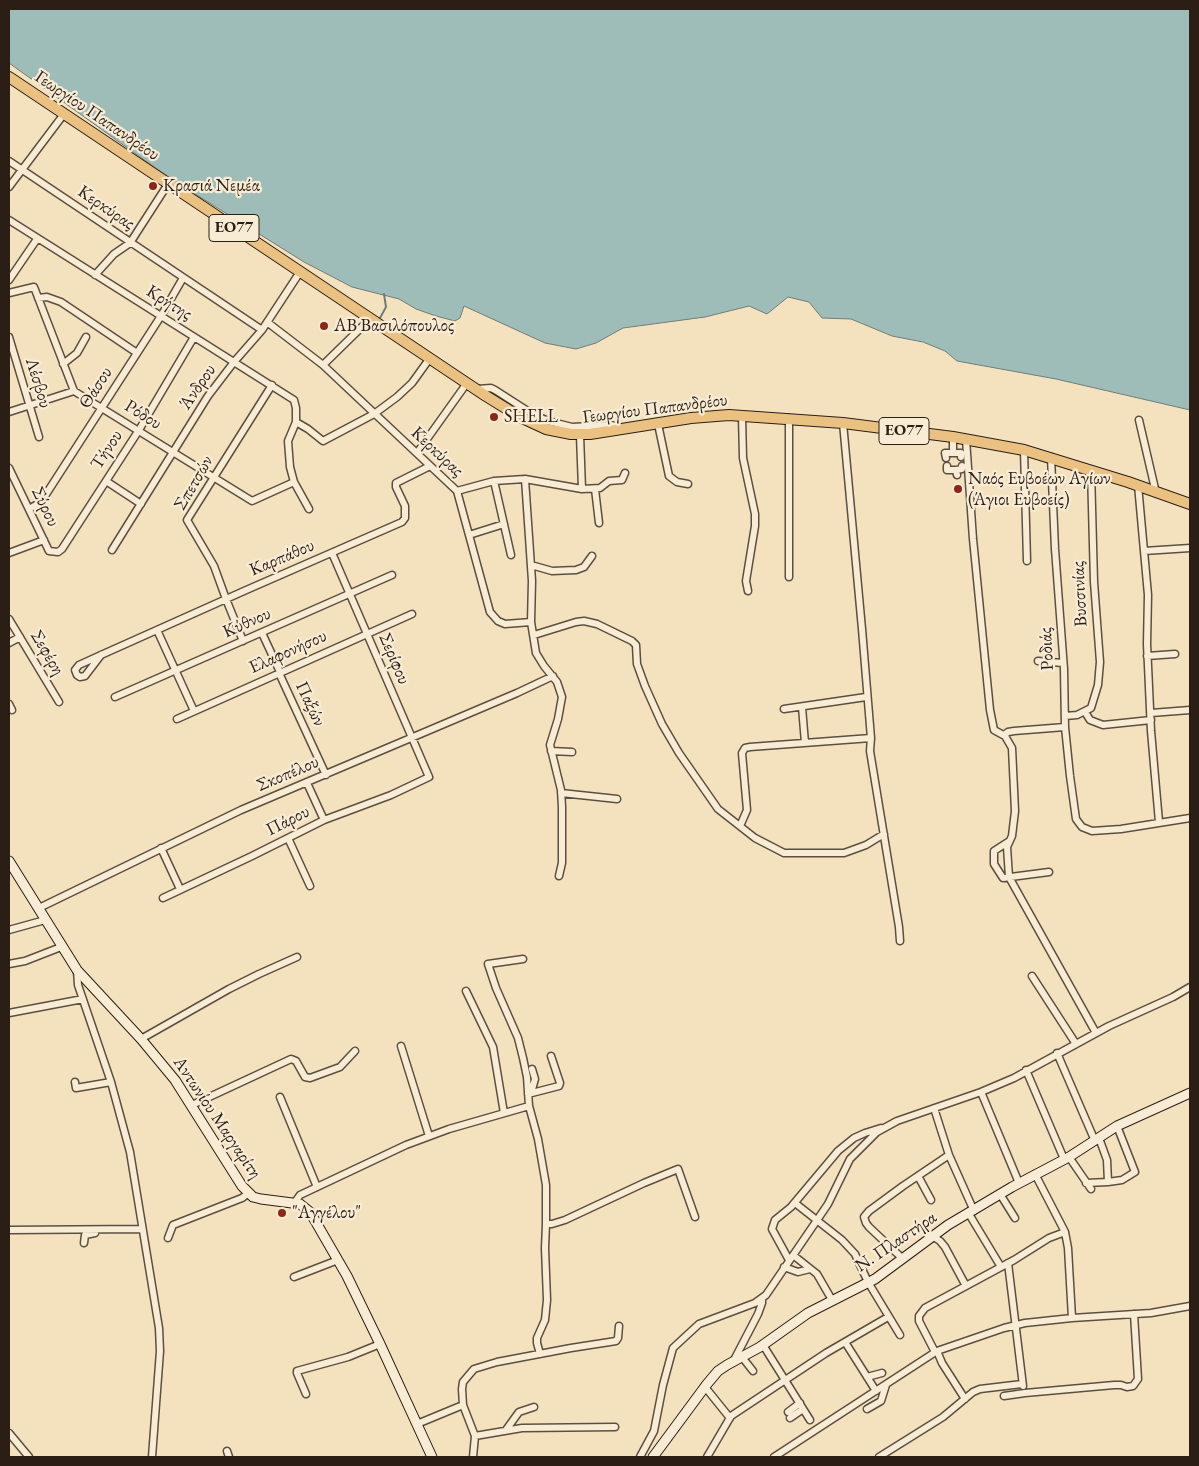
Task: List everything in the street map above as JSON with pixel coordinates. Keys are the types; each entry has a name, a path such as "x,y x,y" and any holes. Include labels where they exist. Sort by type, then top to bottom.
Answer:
{"main road":[{"name":"Γεωργίου Παπανδρέου","path":"9,77 467,383 534,424 552,431 580,435 625,430 707,416 789,418 843,423 953,437 1024,450 1138,485 1190,504"}],"street":[{"path":"9,187 64,114"},
{"name":"Κερκύρας","path":"9,161 262,330"},
{"path":"95,275 114,254 130,243 168,184"},
{"name":"Κρήτης","path":"9,220 294,400 296,422"},
{"path":"9,280 37,239"},
{"name":"Άνδρου","path":"112,550 208,396 262,330 300,272"},
{"name":"Θάσου","path":"29,509 41,502 184,278"},
{"path":"9,293 34,287 74,391 9,412"},
{"path":"38,298 47,298 61,302 137,353"},
{"path":"323,365 370,319"},
{"name":"Κερκύρας","path":"267,322 323,365 457,491 488,609 498,621 508,625 531,622"},
{"name":"Λέσβου","path":"9,337 39,437"},
{"path":"63,364 77,353 86,337"},
{"name":"Τήνου","path":"58,552 62,549 106,481 194,337"},
{"path":"309,509 294,482 290,467 288,441 296,422 323,441 374,414 397,397 412,383 430,358"},
{"path":"416,454 467,383"},
{"name":"Σπετσών","path":"226,599 214,566 187,521 272,386"},
{"path":"477,389 491,388 534,415 548,421 572,427 611,425 625,430"},
{"name":"Ρόδου","path":"74,391 102,406 252,501 294,482"},
{"path":"742,416 743,458 756,526 746,580 748,591"},
{"path":"789,418 789,577"},
{"path":"1139,420 1156,493"},
{"path":"843,423 871,738 870,751 900,941"},
{"path":"658,424 669,476 677,482 688,484"},
{"path":"580,435 582,489"},
{"path":"953,437 954,453"},
{"path":"966,439 973,539 990,710 994,730 1004,735 1012,748 1015,794 1014,826 1012,836 1008,842 994,851 994,864 998,872 1005,879 1049,872"},
{"path":"1024,450 1027,560"},
{"path":"946,458 945,453 961,453 961,457"},
{"name":"Ροδιάς","path":"1051,458 1065,727 1076,818 1082,827 1092,831 1121,829 1159,822"},
{"name":"Καρπάθου","path":"101,655 402,522 405,518 405,506 396,483 430,466"},
{"path":"947,466 947,470 958,470"},
{"name":"Σύρου","path":"9,468 49,551 58,552"},
{"name":"Βυσσινίας","path":"1085,712 1091,708 1095,700 1100,662 1094,582 1091,470"},
{"path":"457,491 494,481 525,479 582,489 600,488 609,481 622,480 625,473"},
{"path":"525,479 531,565 531,622 536,653 561,689 562,697 558,719 552,736 551,751 561,792 562,853 560,876"},
{"path":"106,481 141,504"},
{"path":"494,481 511,555"},
{"path":"1138,485 1148,595 1147,656 1159,822 1190,818"},
{"path":"595,488 599,523"},
{"path":"469,535 504,524"},
{"path":"9,553 44,540"},
{"path":"1144,551 1190,548"},
{"name":"Σερίφου","path":"332,553 429,777"},
{"path":"531,565 552,571 576,570 584,566 592,556"},
{"name":"Κύθνου","path":"115,698 392,575"},
{"path":"226,599 243,641"},
{"name":"Ελαφονήσου","path":"177,718 412,614"},
{"name":"Σεφέρη","path":"9,619 59,702"},
{"path":"534,635 584,621 597,624 632,641 636,645 637,664 662,724 679,753 718,809 755,838 784,853 844,853 866,845 884,834"},
{"path":"157,630 194,711"},
{"name":"Παξών","path":"262,633 326,775"},
{"path":"9,643 20,637"},
{"path":"1147,656 1175,654"},
{"path":"1038,661 1063,664"},
{"name":"Σκοπέλου","path":"39,908 242,810 553,676"},
{"path":"784,709 866,697"},
{"path":"802,707 805,743"},
{"path":"1065,716 1085,712 1090,720 1103,725 1190,710"},
{"path":"1004,735 1014,731 1065,727"},
{"path":"740,826 747,810 742,753 746,748 750,746 871,738"},
{"path":"551,751 572,752"},
{"name":"Πάρου","path":"163,898 324,820 391,795 429,777"},
{"path":"307,783 324,820"},
{"path":"561,792 617,800"},
{"path":"288,838 310,886"},
{"path":"1008,842 1009,877 1096,1033"},
{"path":"160,848 180,889"},
{"name":"Αντωνίου Μαργαρίτη","path":"9,861 77,970 175,1080 239,1182 249,1193 261,1199 295,1202"},
{"path":"9,930 45,920"},
{"path":"9,964 25,961 61,946"},
{"path":"140,1039 229,989 297,958"},
{"path":"523,959 488,964 496,988 518,1038 530,1094 529,1106 544,1177 548,1300 545,1320 537,1338 540,1354"},
{"path":"77,970 78,985 110,1082 130,1152 160,1340 152,1457"},
{"path":"1032,976 1076,1044"},
{"path":"733,1362 758,1314 762,1299 817,1220 838,1186 844,1168 857,1150 884,1128 897,1121 981,1092 1014,1078 1096,1033 1133,1014 1174,997 1190,987"},
{"path":"466,991 493,1047 504,1113"},
{"path":"9,1013 83,999"},
{"path":"401,1046 429,1136"},
{"path":"192,1105 291,1059 296,1061 305,1077 310,1078 340,1067 355,1051"},
{"path":"1058,1053 1107,1160 1108,1182"},
{"path":"530,1094 559,1086 560,1083 551,1056"},
{"path":"530,1094 535,1080 532,1069"},
{"path":"1026,1070 1066,1158 1091,1189"},
{"path":"75,1082 76,1088 110,1082"},
{"path":"981,1092 1019,1183"},
{"name":"Ν. Πλαστήρα","path":"653,1457 718,1372 763,1345 808,1313 868,1282 932,1236 1000,1194 1097,1140 1117,1126 1190,1093"},
{"path":"280,1098 317,1187"},
{"path":"429,1456 418,1424 338,1260 310,1212 303,1205 295,1202 300,1195 382,1155 429,1136 529,1106"},
{"path":"934,1108 949,1155 971,1212 1001,1267"},
{"path":"1086,1183 1122,1180 1135,1172 1117,1126"},
{"path":"832,1300 822,1282 810,1269 791,1257 775,1234 773,1224 775,1220 795,1203 816,1174 838,1151 860,1135 884,1128"},
{"path":"902,1259 869,1227 864,1219 869,1211 949,1155"},
{"path":"546,1224 565,1220 678,1169 695,1217"},
{"path":"1035,1174 1065,1232 1068,1248 1072,1318"},
{"path":"918,1176 931,1200"},
{"path":"168,1238 173,1225 242,1198 249,1193"},
{"path":"1000,1194 1015,1218"},
{"path":"795,1203 842,1240 852,1251 900,1335"},
{"path":"9,1230 142,1231"},
{"path":"84,1243 85,1235 90,1232 142,1231"},
{"path":"965,1399 925,1334 919,1316 925,1308 1050,1238 1065,1232"},
{"path":"932,1236 945,1247 966,1286"},
{"path":"294,1277 338,1260"},
{"path":"1008,1263 1022,1384 1025,1393"},
{"path":"784,1267 798,1272 810,1269"},
{"path":"640,1457 656,1425 672,1348 699,1324 762,1299"},
{"path":"774,1457 936,1351 1016,1325 1072,1318 1134,1314 1190,1306"},
{"path":"1004,1396 1114,1385 1133,1386 1138,1379 1134,1314"},
{"path":"707,1457 730,1418 845,1342 888,1317"},
{"path":"473,1457 475,1436 463,1405 462,1389 463,1382 474,1369 497,1362 616,1341 619,1326"},
{"path":"845,1342 876,1391"},
{"path":"306,1394 296,1373 297,1371 348,1357 380,1344"},
{"path":"763,1345 810,1420"},
{"path":"742,1357 753,1371"},
{"path":"867,1377 882,1373"},
{"path":"878,1457 936,1421 980,1389 1022,1384"},
{"path":"867,1409 883,1401 886,1385"},
{"path":"705,1387 730,1418"},
{"path":"418,1424 463,1405"},
{"path":"789,1415 802,1406"},
{"path":"506,1430 519,1412 534,1407"},
{"path":"475,1436 522,1428 615,1427"},
{"path":"9,1433 29,1457"}],"water":[{"path":"9,9 1190,9 1190,410 1056,379 957,361 945,351 923,342 892,336 851,319 822,318 809,302 788,297 767,314 749,306 705,317 623,328 596,343 576,349 545,343 464,306 460,318 455,321 436,316 416,309 399,299 352,287 304,262 168,177 9,63"}],"waterway":[{"path":"380,318 386,307 384,294"}],"place":[{"name":"Κρασιά Νεμέα","path":"153,186"},
{"name":"ΑΒ Βασιλόπουλος","path":"324,326"},
{"name":"SHELL","path":"494,417"},
{"name":"Ναός Ευβοέων Αγίων (Άγιοι Ευβοείς)","path":"958,489"},
{"name":"\"Αγγέλου\"","path":"282,1213"}]}
